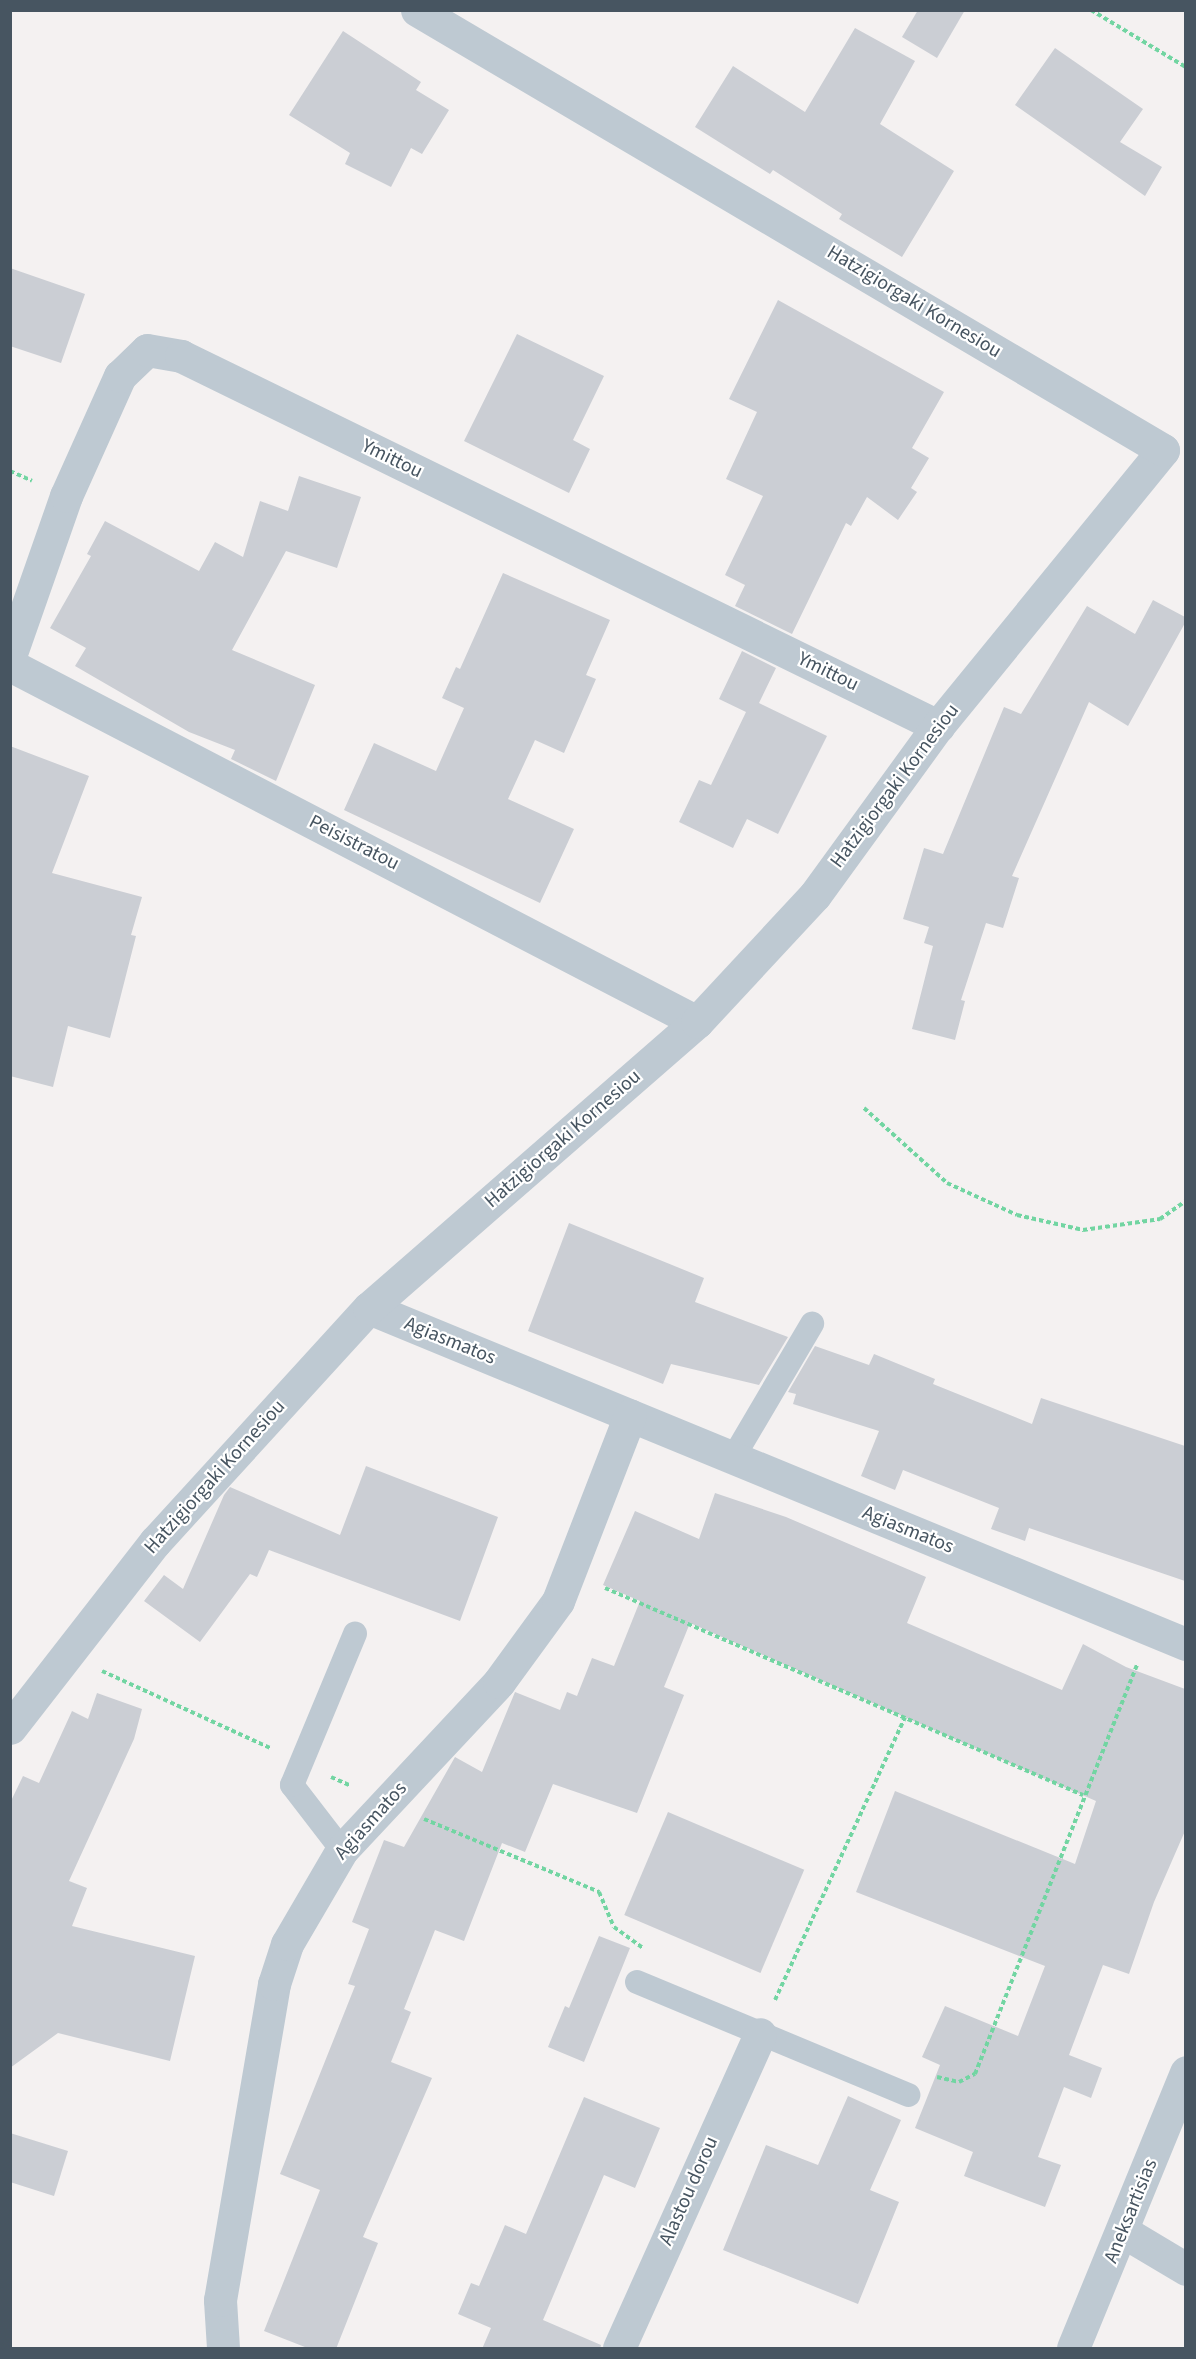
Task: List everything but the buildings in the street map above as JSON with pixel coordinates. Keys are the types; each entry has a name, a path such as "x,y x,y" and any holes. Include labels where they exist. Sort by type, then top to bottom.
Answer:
{"street":[{"name":"Hatzigiorgaki Kornesiou","path":"10,1728 155,1542 369,1308 697,1022 815,895 938,726 1163,450 417,10"},
{"name":"Ymittou","path":"10,656 66,496 120,376 147,350 181,356 938,726"},
{"name":"Peisistratou","path":"10,665 697,1022"},
{"name":"Agiasmatos","path":"369,1308 1185,1644"},
{"name":"Agiasmatos","path":"223,2349 220,2300 274,1984 287,1944 342,1850 499,1682 532,1641 572,1573 630,1415"},
{"name":"Alastou dorou","path":"619,2349 760,2034"},
{"name":"Aneksartisias","path":"1073,2349 1124,2232 1185,2072"},
{"path":"1124,2232 1185,2269"}],"lane":[{"path":"733,1458 812,1324"},
{"path":"342,1850 292,1785 355,1634"},
{"path":"637,1982 908,2095"}],"path":[{"path":"1091,10 1185,67"},
{"path":"864,1107 947,1183 1017,1215 1083,1230 1160,1219 1185,1201"},
{"path":"572,1573 1083,1795"},
{"path":"908,2095 927,2074 959,2082 975,2074 1083,1795 1151,1630"},
{"path":"67,1655 386,1803 599,1892 614,1928 644,1946 637,1982"},
{"path":"760,2034 905,1717"}]}
